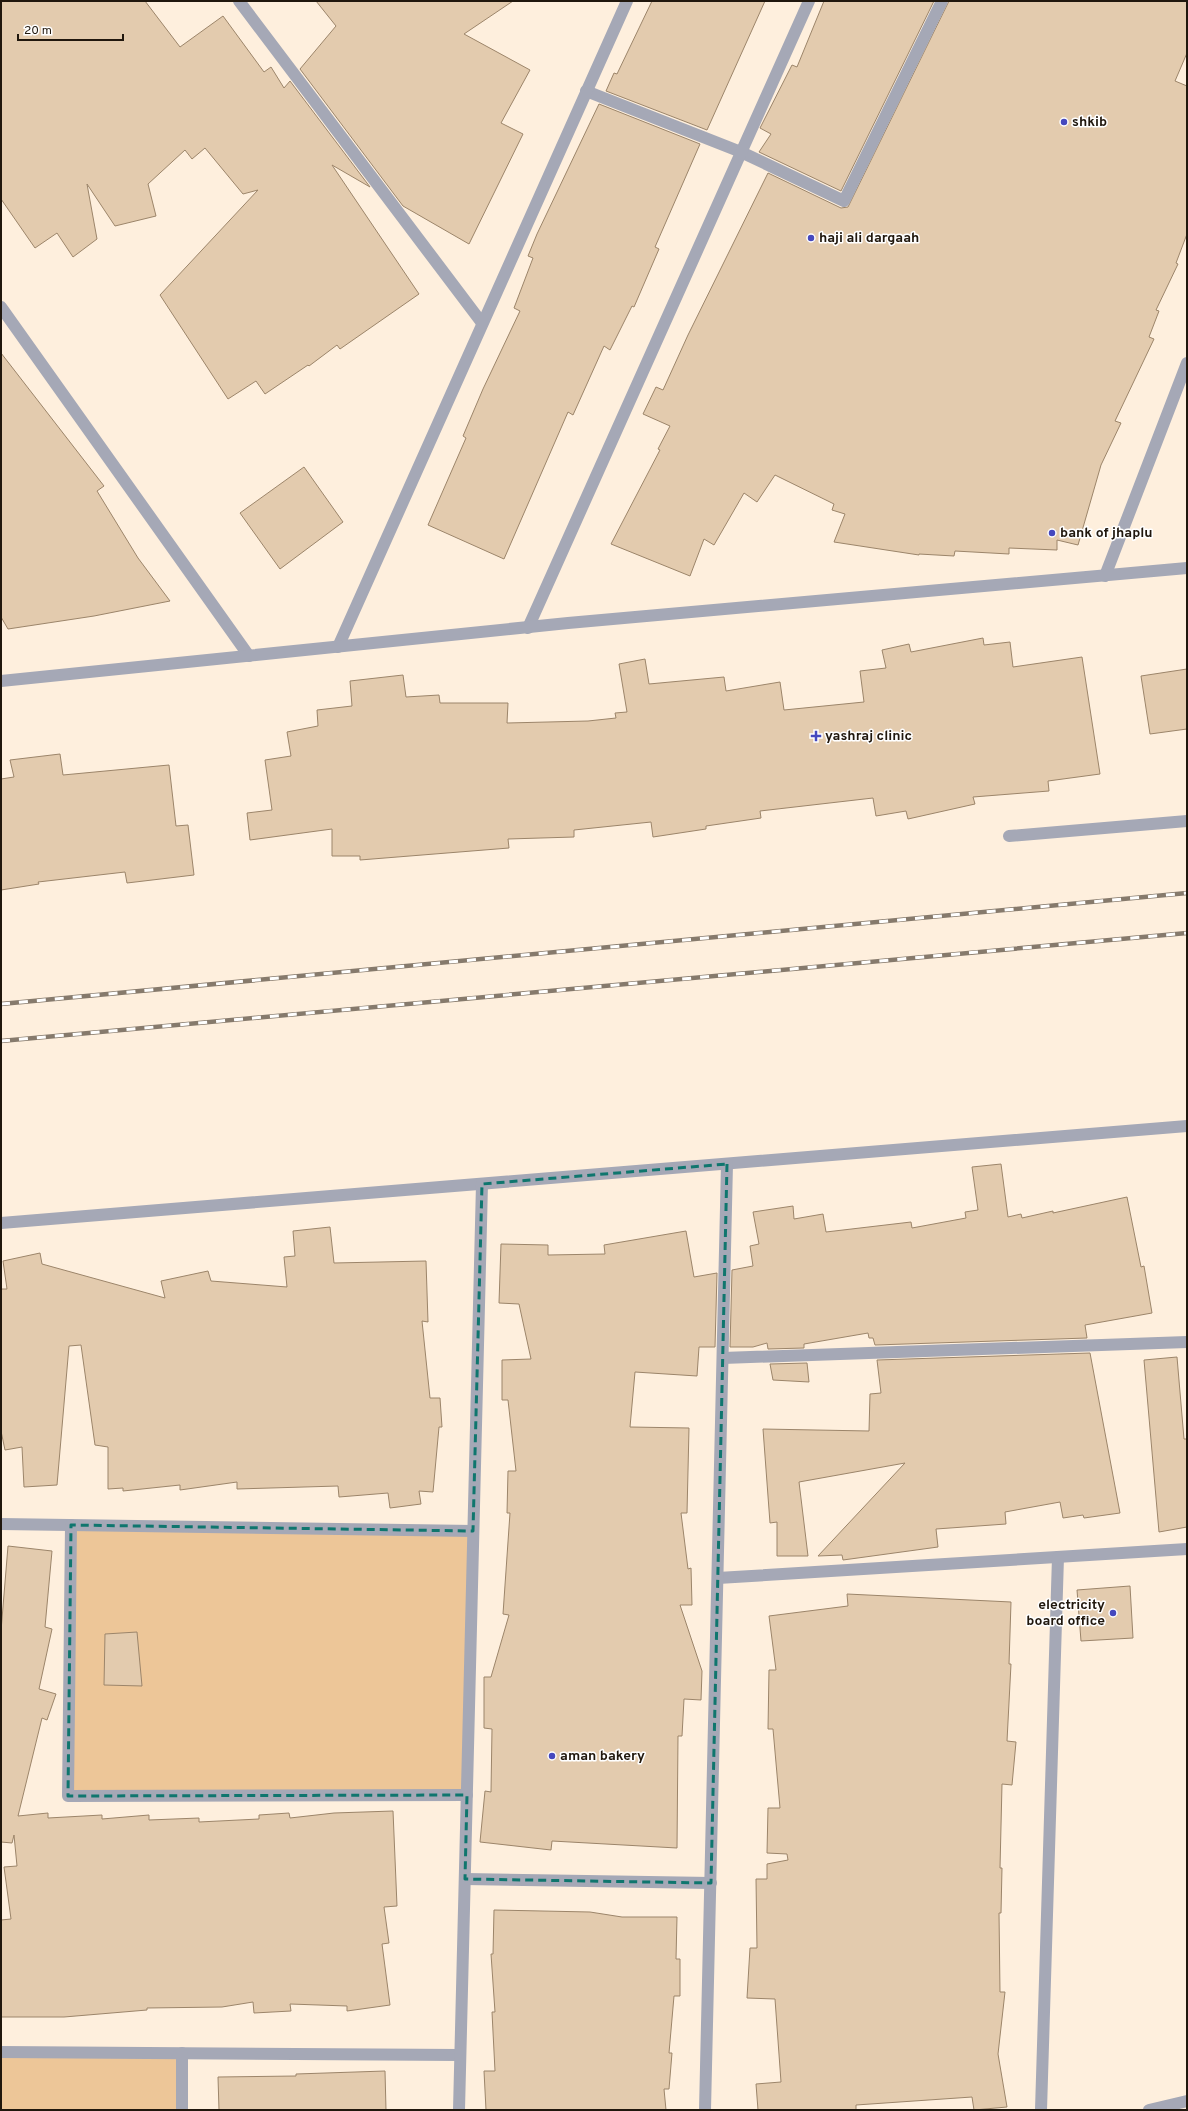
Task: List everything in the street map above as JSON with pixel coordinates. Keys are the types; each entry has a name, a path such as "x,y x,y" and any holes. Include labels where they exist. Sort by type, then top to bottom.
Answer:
{"street":[{"path":"239,1 482,324"},
{"path":"338,647 626,1"},
{"path":"528,628 808,1"},
{"path":"586,91 741,152 844,201 942,1"},
{"path":"1,307 249,656"},
{"path":"1105,576 1187,363"},
{"path":"1,680 528,628 1187,568"},
{"path":"1009,836 1187,821"},
{"path":"1,1223 1187,1126"},
{"path":"705,2110 727,1164"},
{"path":"459,2110 482,1184"},
{"path":"723,1358 1187,1342"},
{"path":"1,1524 473,1530"},
{"path":"71,1525 68,1796 467,1795"},
{"path":"718,1578 1187,1549"},
{"path":"1041,2110 1058,1557"},
{"path":"465,1879 711,1883"},
{"path":"1,2052 460,2055"},
{"path":"182,2053 182,2110"},
{"path":"1149,2110 1187,2101"}],"highlighted area":[{"path":"727,1164 711,1883 465,1879 467,1795 68,1796 71,1525 473,1531 482,1184"}],"shaded area":[{"path":"71,1525 473,1531 467,1795 68,1796"},
{"path":"1,2052 182,2053 182,2110 1,2110"}],"building":[{"path":"1,1 145,1 180,47 223,16 264,72 271,67 284,88 290,81 370,187 332,165 419,294 340,349 337,345 309,366 308,365 265,394 256,381 228,399 160,295 258,190 243,194 205,148 192,159 185,150 148,184 156,216 115,226 87,184 97,239 73,257 57,233 35,248 1,199"},
{"path":"316,1 513,1 464,34 530,70 501,123 523,134 469,244 403,206 300,69 336,26"},
{"path":"652,1 765,1 707,130 606,91 614,73 617,74"},
{"path":"824,1 934,1 841,191 759,152 771,134 760,128 792,65 797,67"},
{"path":"949,1 1187,1 1187,53 1175,81 1187,86 1187,234 1176,263 1178,264 1156,310 1159,311 1149,337 1154,339 1115,421 1121,423 1101,465 1078,545 1057,540 1057,550 1009,548 1009,554 955,551 954,556 919,555 834,542 845,514 832,510 834,504 775,475 757,502 744,493 714,545 704,539 690,576 611,544 660,450 658,449 670,426 643,414 656,387 663,390 688,335 768,173 841,208 848,207"},
{"path":"599,104 700,144 655,247 659,249 634,307 632,306 610,350 604,346 573,415 568,412 504,559 428,525 466,438 463,436 483,389 520,311 514,308 533,258 528,256"},
{"path":"1,353 104,486 97,491 138,558 170,601 94,616 8,629 1,617"},
{"path":"304,467 343,522 280,569 240,513"},
{"path":"983,638 984,645 1010,642 1013,667 1082,657 1100,774 1048,781 1049,791 973,797 975,804 908,819 906,811 876,816 873,798 760,811 761,818 706,826 706,829 653,837 651,822 574,830 574,837 508,839 509,848 360,860 360,856 332,856 332,829 250,840 247,813 272,810 265,760 291,756 287,732 318,726 317,710 352,706 350,681 403,675 406,697 439,695 440,703 508,703 507,723 588,721 616,718 615,713 627,712 619,664 645,659 649,684 724,677 726,691 780,682 784,710 864,702 860,671 886,668 882,650 909,644 911,652"},
{"path":"1187,669 1187,729 1150,734 1141,676"},
{"path":"60,754 63,775 169,765 176,826 188,825 194,875 127,883 125,872 38,882 39,884 1,890 1,779 14,777 10,760"},
{"path":"1001,1164 1008,1217 1021,1214 1022,1218 1053,1211 1053,1213 1127,1197 1141,1267 1144,1266 1152,1313 1085,1325 1087,1338 875,1345 873,1338 869,1338 868,1333 804,1344 804,1348 768,1349 767,1343 753,1347 730,1347 732,1270 753,1266 750,1246 759,1244 753,1212 793,1206 794,1219 823,1214 826,1232 911,1222 912,1228 966,1218 965,1212 978,1210 972,1167"},
{"path":"330,1227 334,1263 426,1261 428,1322 422,1321 430,1398 440,1398 442,1427 439,1427 433,1492 419,1491 421,1504 390,1508 388,1493 339,1497 338,1486 237,1489 237,1482 180,1490 180,1485 123,1491 123,1488 108,1489 108,1447 95,1445 81,1345 69,1346 57,1485 24,1487 22,1447 5,1450 1,1431 1,1289 7,1289 3,1261 40,1253 42,1264 165,1298 161,1281 208,1271 211,1281 287,1287 284,1257 295,1256 293,1231"},
{"path":"686,1231 694,1277 717,1273 715,1347 699,1347 697,1376 635,1372 630,1427 689,1428 687,1513 681,1513 688,1569 691,1568 692,1605 680,1605 702,1671 701,1700 684,1699 682,1736 678,1736 677,1848 552,1841 551,1850 480,1842 485,1791 491,1792 492,1729 484,1728 484,1677 491,1677 509,1615 503,1614 510,1513 507,1513 508,1471 516,1471 508,1400 502,1400 502,1360 531,1359 519,1304 499,1303 501,1244 548,1245 548,1255 605,1254 604,1245"},
{"path":"1090,1353 1120,1513 1084,1518 1083,1515 1063,1518 1060,1502 1005,1512 1006,1524 936,1529 938,1547 843,1560 842,1555 818,1556 905,1463 799,1482 808,1556 777,1556 777,1522 770,1523 763,1429 869,1431 870,1394 881,1393 877,1360"},
{"path":"1177,1357 1184,1439 1187,1439 1187,1527 1159,1532 1144,1360"},
{"path":"807,1363 809,1382 773,1380 770,1364"},
{"path":"8,1546 52,1551 45,1627 52,1629 39,1689 56,1694 47,1720 42,1718 18,1816 48,1813 48,1818 102,1815 102,1819 149,1815 149,1820 199,1818 199,1822 259,1819 259,1815 289,1813 290,1818 334,1813 393,1811 397,1906 384,1907 389,1943 382,1944 390,2005 347,2011 347,2006 290,2004 291,2011 254,2013 253,2002 222,2007 147,2008 147,2010 64,2017 1,2017 1,1920 11,1919 4,1867 17,1866 14,1835 12,1843 1,1842 1,1631"},
{"path":"1130,1586 1133,1638 1081,1641 1077,1590"},
{"path":"847,1594 1011,1602 1009,1664 1011,1664 1007,1741 1016,1742 1012,1785 1002,1784 1000,1868 1002,1868 1001,1913 999,1913 1000,1992 1005,1992 998,2054 1007,2107 974,2110 972,2097 856,2105 856,2110 758,2110 756,2084 781,2082 775,1999 747,1998 750,1948 757,1948 756,1879 767,1879 767,1864 788,1860 787,1854 767,1853 768,1808 780,1808 773,1729 768,1729 769,1670 776,1670 769,1616 848,1606"},
{"path":"137,1632 142,1686 104,1685 105,1634"},
{"path":"494,1910 590,1912 622,1917 677,1917 676,1959 680,1959 680,1996 674,1996 669,2053 672,2053 669,2089 664,2089 666,2110 486,2110 484,2071 495,2071 492,2012 495,2012 491,1954 493,1954"},
{"path":"385,2071 386,2110 219,2110 218,2077 296,2076 296,2074"}],"railway":[{"path":"1,1004 1187,893"},
{"path":"1,1041 1187,933"}],"place":[{"name":"shkib","path":"1064,122"},
{"name":"haji ali dargaah","path":"811,238"},
{"name":"bank of jhaplu","path":"1052,533"},
{"name":"yashraj clinic","path":"816,736"},
{"name":"electricity board office","path":"1113,1613"},
{"name":"aman bakery","path":"552,1756"}]}
